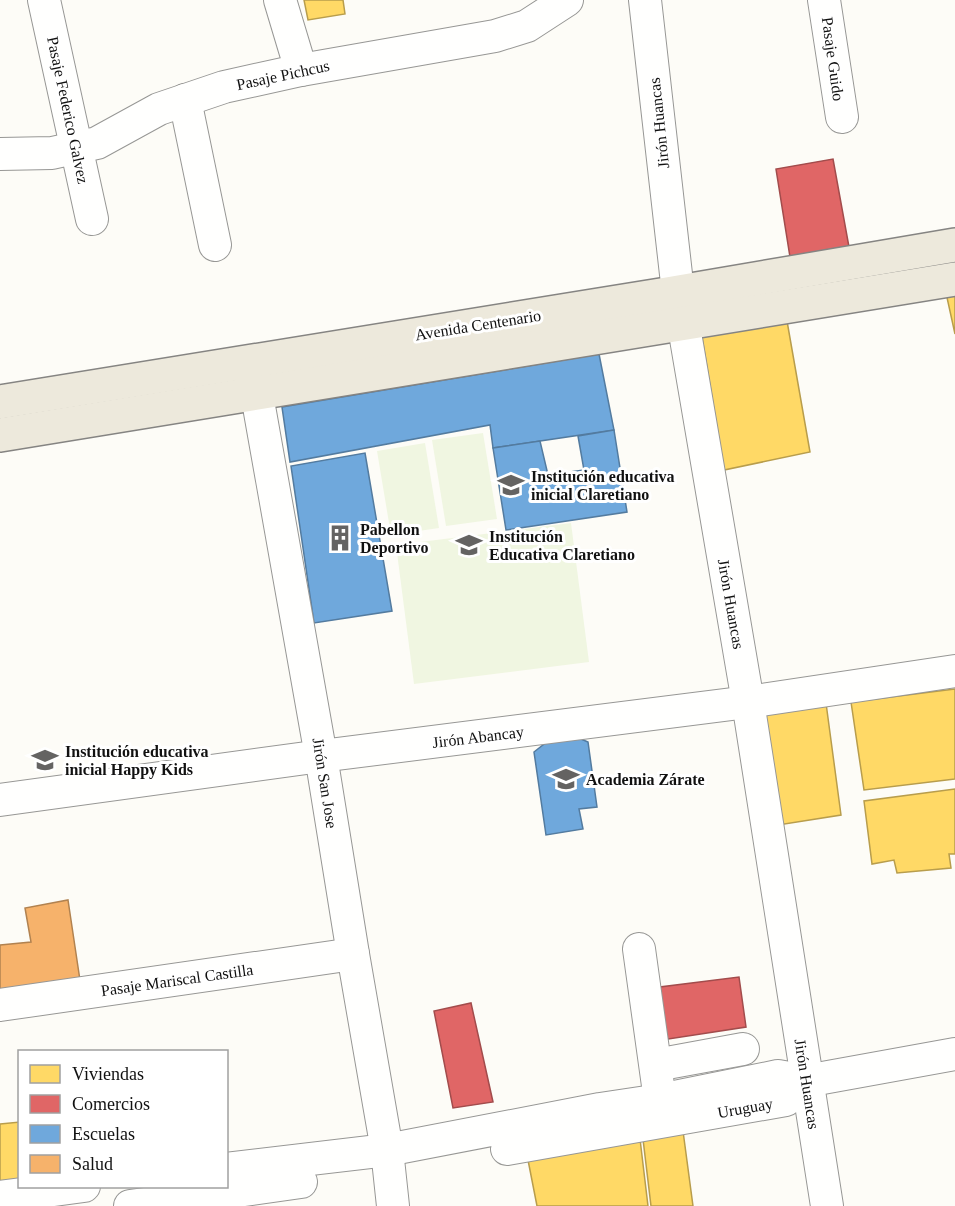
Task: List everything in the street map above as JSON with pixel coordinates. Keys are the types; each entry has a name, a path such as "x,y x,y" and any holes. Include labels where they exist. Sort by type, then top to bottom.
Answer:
{"main road":[{"name":"Avenida Centenario","path":"0,435 256,393 681,308 955,245"},
{"name":"Avenida Centenario","path":"0,402 251,361 681,308 955,279"}],"street":[{"name":"Pasaje Federico Galvez","path":"44,0 92,219"},
{"path":"280,0 301,70"},
{"name":"Pasaje Pichcus","path":"0,154 52,153 97,143 159,109 224,87 301,70 495,36 527,26 567,0"},
{"name":"Jirón Huancas","path":"645,0 681,308 748,702 827,1206"},
{"name":"Pasaje Guido","path":"824,0 842,117"},
{"path":"185,100 215,245"},
{"name":"Jirón San Jose","path":"251,361 321,756 388,1159 393,1206"},
{"name":"Jirón Abancay","path":"0,800 321,756 748,702 955,671"},
{"path":"639,949 660,1100"},
{"name":"Pasaje Mariscal Castilla","path":"0,1005 353,954"},
{"path":"656,1065 743,1048"},
{"path":"806,1081 955,1054"},
{"name":"Uruguay","path":"228,1169 388,1159 600,1110 778,1076 806,1081"},
{"name":"Uruguay","path":"130,1206 388,1159 786,1100 806,1081"},
{"path":"0,1197 69,1188"}],"green space":[{"path":"483,433 497,519 446,526 432,440"},
{"path":"425,443 439,528 391,535 377,451"},
{"path":"571,523 589,662 414,684 396,545"}],"building: Viviendas":[{"path":"304,0 343,0 345,14 308,20"},
{"path":"955,292 955,334 946,293"},
{"path":"787,321 810,452 724,470 701,331"},
{"path":"955,689 955,779 864,790 851,702"},
{"path":"826,703 841,815 772,826 755,712"},
{"path":"955,789 955,854 949,854 951,868 897,873 894,860 872,864 864,801"},
{"path":"18,1122 18,1184 0,1186 0,1124"},
{"path":"683,1131 693,1206 651,1206 643,1139"},
{"path":"640,1139 648,1206 537,1206 528,1160"}],"building: Comercios":[{"path":"833,159 849,247 790,257 776,169"},
{"path":"739,977 746,1027 662,1040 652,988"},
{"path":"471,1003 493,1102 453,1108 434,1011"}],"building: Escuelas":[{"path":"599,354 614,430 493,448 490,425 290,462 282,407"},
{"path":"614,430 627,512 506,530 493,448 540,441 548,475 584,470 578,436"},
{"name":"Pabellon Deportivo","path":"365,453 392,611 314,623 291,466"},
{"name":"Academia Zárate","path":"574,736 588,742 597,807 579,809 583,829 546,835 534,752 548,741"}],"building: Salud":[{"path":"68,900 81,987 0,998 0,945 31,942 25,908"}],"place":[{"name":"Institución educativa inicial Claretiano","path":"511,485"},
{"name":"Pabellon Deportivo","path":"340,538"},
{"name":"Institución Educativa Claretiano","path":"469,545"},
{"name":"Institución educativa inicial Happy Kids","path":"45,760"},
{"name":"Academia Zárate","path":"566,779"}]}
